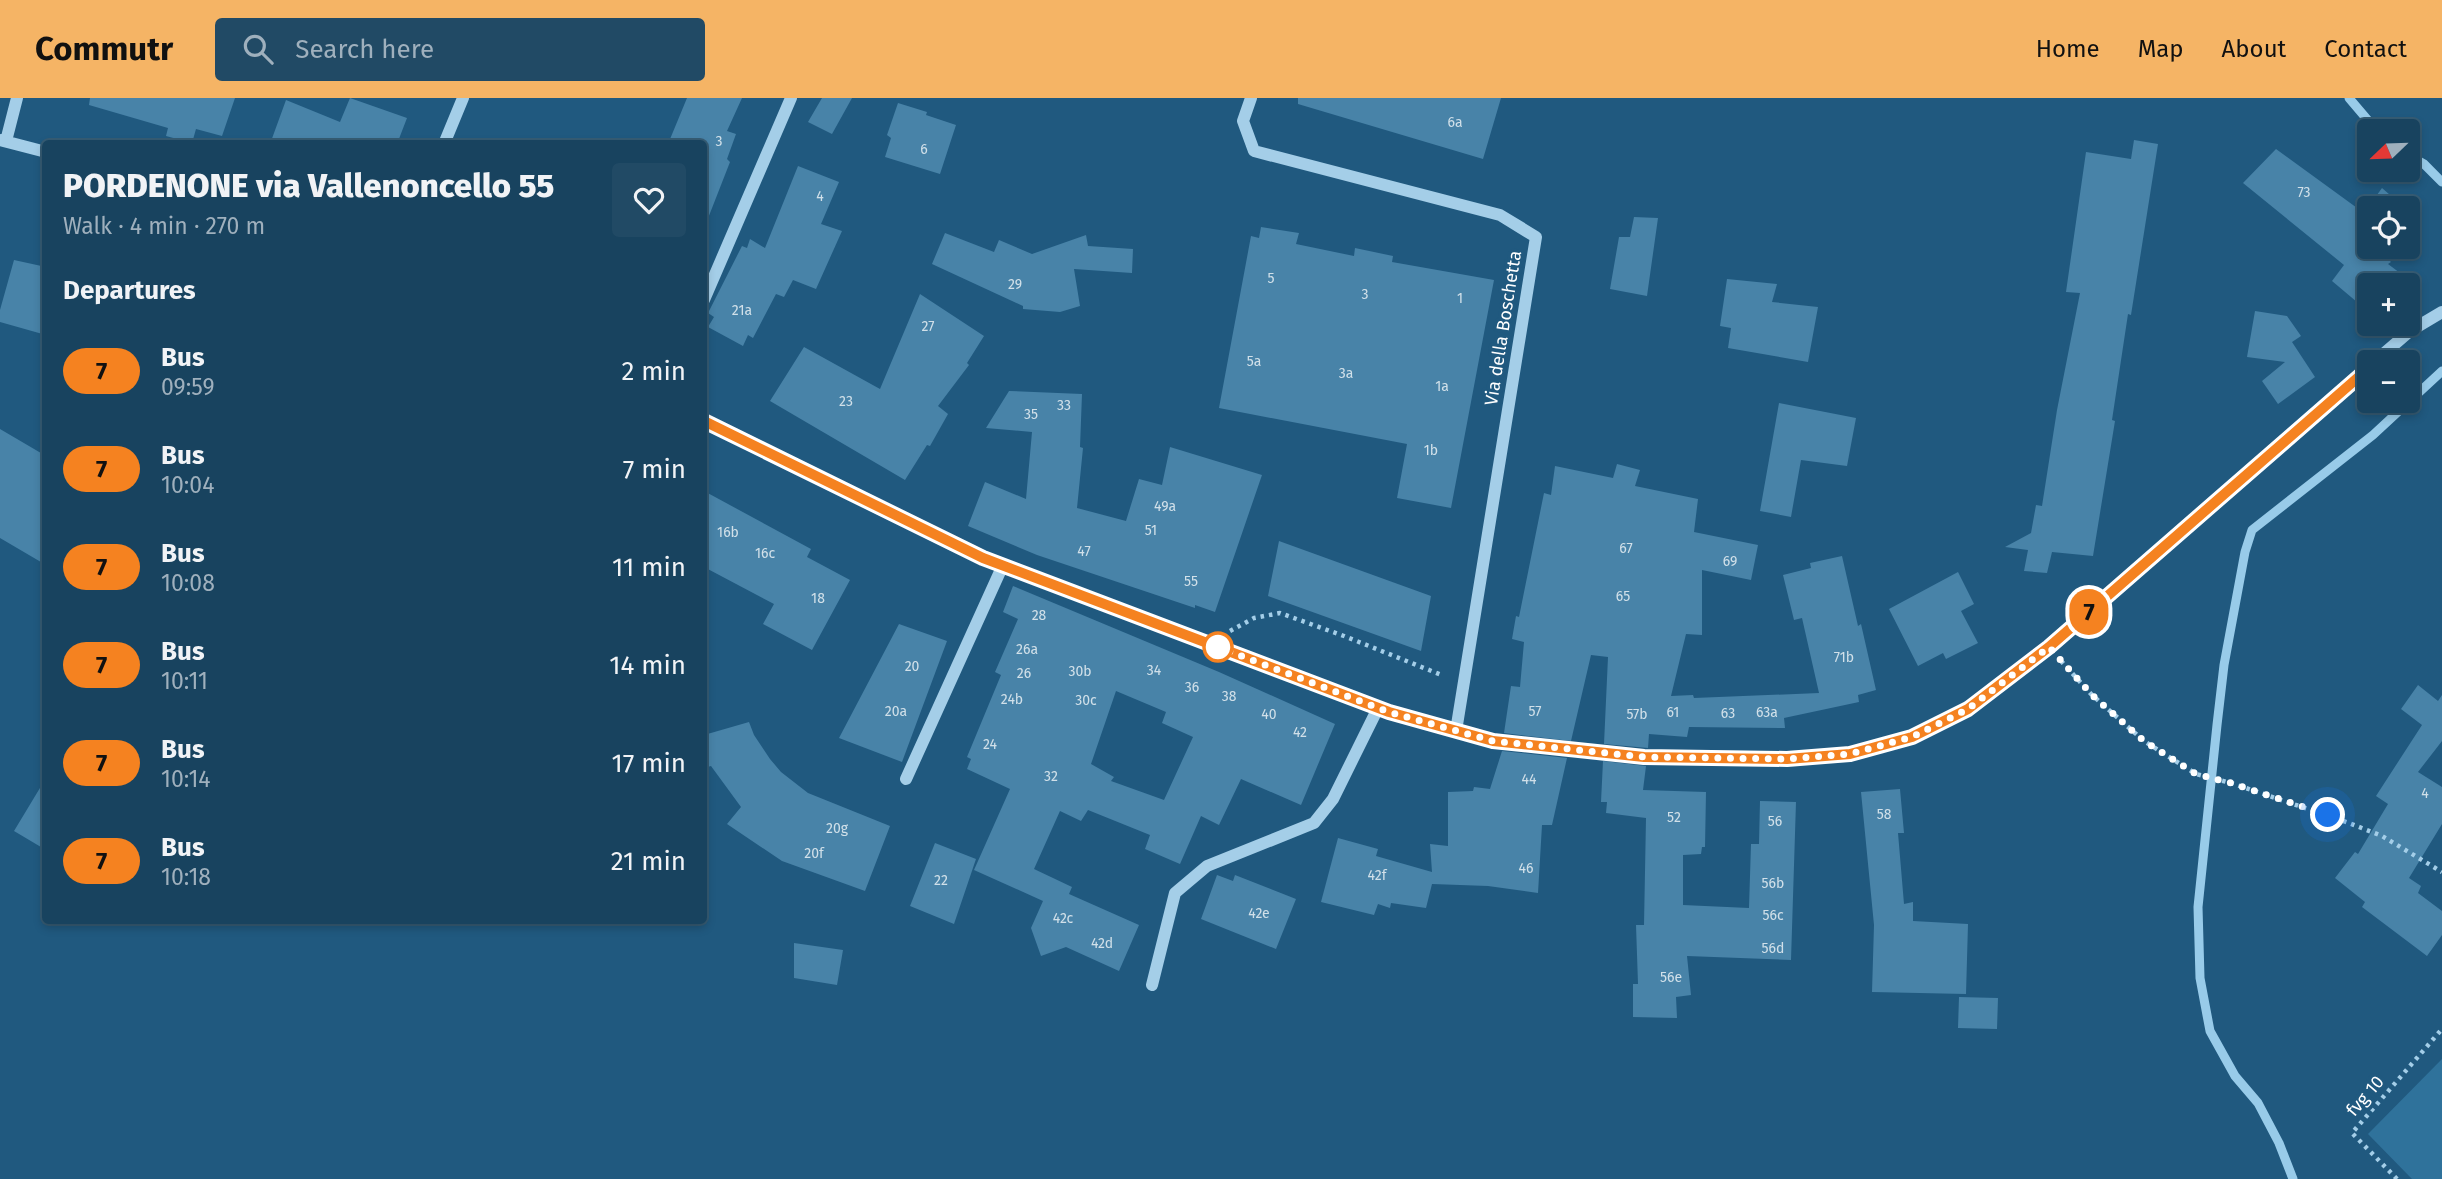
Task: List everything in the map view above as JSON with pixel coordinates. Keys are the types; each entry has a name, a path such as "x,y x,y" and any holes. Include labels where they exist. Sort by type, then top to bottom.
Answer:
{"street":[{"path":"17,98 3,141 42,151"},
{"path":"446,140 463,98"},
{"path":"707,293 792,98"},
{"name":"Via della Boschetta","path":"1251,98 1243,121 1254,151 1500,215 1536,237 1456,731"},
{"path":"2388,350 2410,331 2442,312"},
{"path":"707,423 983,558 1378,708 1493,741 1644,757 1787,759 1850,754 1912,737 1968,709 2049,647 2357,377"},
{"path":"906,779 1003,565"},
{"path":"1152,985 1175,893 1207,866 1314,823 1332,799 1378,708"}],"path":[{"path":"1225,633 1254,618 1280,613 1463,684"},
{"path":"2049,647 2092,695 2144,741 2196,774 2307,808 2382,836 2442,873"},
{"name":"fvg 10","path":"2397,1179 2351,1133 2442,1029"}],"shaded area":[{"path":"2442,1059 2442,1179 2412,1179 2368,1134"}],"building":[{"path":"90,98 235,98 222,136 196,129 193,140 166,136 168,128 89,105"},
{"path":"350,98 407,118 399,140 271,140 286,100 340,122"},
{"path":"687,98 742,98 727,131 736,134 727,159 730,162 707,221 707,140 670,140"},
{"path":"822,98 852,98 832,134 808,122"},
{"path":"1298,98 1501,98 1483,159 1298,104"},
{"path":"898,103 956,125 940,174 885,157 891,138 887,135"},
{"path":"2134,140 2158,144 2131,315 2128,314 2112,420 2115,421 2093,556 2052,552 2047,573 2024,571 2028,550 2005,547 2031,533 2036,505 2042,506 2080,293 2066,292 2086,152 2131,159"},
{"path":"2276,149 2357,208 2357,259 2388,259 2391,262 2388,264 2400,273 2357,273 2357,302 2332,281 2344,265 2243,183"},
{"path":"798,166 839,182 821,224 842,231 816,289 793,280 784,297 776,294 753,338 748,335 743,346 708,327 714,317 708,313 742,246 747,248 750,239 765,248"},
{"path":"2382,188 2391,196 2376,196"},
{"path":"1634,217 1658,218 1647,296 1610,289 1619,237 1630,237"},
{"path":"1261,227 1299,233 1296,244 1354,256 1355,248 1393,256 1392,262 1494,280 1451,508 1397,498 1407,444 1219,408 1251,236 1259,238"},
{"path":"945,233 994,252 999,240 1032,254 1086,235 1088,246 1133,249 1132,273 1074,269 1080,306 1060,312 1023,309 1023,306 932,264"},
{"path":"14,260 42,266 42,334 0,322 0,310"},
{"path":"1727,279 1777,284 1772,302 1818,307 1808,362 1728,348 1731,328 1720,326"},
{"path":"920,294 984,336 967,363 969,365 938,406 948,414 930,446 927,445 905,480 770,401 804,347 880,389"},
{"path":"2255,311 2287,316 2301,336 2292,342 2315,377 2278,404 2262,381 2285,362 2247,357"},
{"path":"1009,391 1082,394 1080,447 1083,448 1077,508 1126,521 1139,479 1162,485 1170,447 1262,475 1215,612 1195,605 1195,608 1037,555 968,526 985,482 1026,499 1032,432 986,428"},
{"path":"1779,403 1856,418 1847,466 1801,460 1791,517 1760,511"},
{"path":"0,429 42,454 42,563 0,538"},
{"path":"1617,464 1640,470 1635,486 1698,499 1694,532 1758,545 1751,580 1702,570 1702,635 1686,634 1671,696 1693,695 1694,698 1819,693 1802,618 1794,620 1783,575 1811,568 1810,563 1842,556 1876,690 1858,695 1859,702 1784,718 1785,728 1689,727 1687,737 1649,734 1648,748 1604,744 1608,657 1591,655 1571,741 1504,733 1511,686 1520,687 1524,642 1512,639 1516,616 1519,617 1544,493 1551,495 1555,466 1613,478"},
{"path":"707,493 811,549 807,557 850,580 812,650 763,624 774,604 707,569"},
{"path":"1279,541 1431,596 1421,651 1268,596"},
{"path":"1958,572 1974,604 1961,611 1978,643 1946,659 1943,653 1918,666 1889,609"},
{"path":"1013,586 1219,672 1335,724 1301,805 1241,779 1219,825 1201,816 1180,864 1145,849 1150,835 1088,810 1081,821 1060,811 1034,869 1072,887 1069,894 1139,925 1119,971 1066,947 1041,956 1031,928 1043,901 974,870 1010,789 967,769 971,759 967,757 1001,675 995,672 1018,619 1003,612","holes":["1116,691 1166,712 1162,723 1193,737 1164,800 1111,781 1114,777 1091,764"]},
{"path":"899,624 947,641 902,762 839,738"},
{"path":"2418,685 2438,701 2442,695 2442,741 2418,772 2442,787 2442,824 2409,878 2421,886 2418,893 2442,911 2442,935 2427,956 2362,907 2365,902 2335,878 2355,852 2358,854 2388,804 2376,796 2422,725 2401,709"},
{"path":"749,722 770,759 781,772 808,793 890,826 865,891 782,861 727,824 741,807 711,766 707,767 707,734"},
{"path":"1502,751 1567,758 1552,825 1542,825 1538,893 1488,886 1432,884 1426,908 1391,903 1390,908 1378,904 1374,915 1321,902 1338,838 1378,849 1376,856 1432,872 1430,844 1448,846 1448,792 1473,791 1474,787 1490,789"},
{"path":"1603,761 1646,766 1643,790 1706,792 1705,847 1702,847 1701,854 1683,855 1683,905 1749,908 1751,844 1759,844 1760,801 1796,802 1791,960 1687,956 1691,995 1676,997 1677,1018 1633,1017 1633,984 1638,984 1636,925 1644,925 1646,818 1606,813 1607,802 1601,802"},
{"path":"42,785 42,848 14,831"},
{"path":"1900,789 1904,833 1898,833 1904,904 1913,902 1913,921 1968,924 1966,994 1872,992 1874,925 1861,792"},
{"path":"935,843 976,859 954,924 910,906"},
{"path":"1217,875 1233,881 1235,875 1296,899 1276,949 1201,919"},
{"path":"794,943 843,950 837,985 794,978"},
{"path":"1959,997 1998,998 1997,1029 1958,1028"}],"waterway":[{"path":"2349,98 2367,119"},
{"path":"2420,162 2442,182"},
{"path":"2293,1179 2279,1143 2258,1103 2235,1076 2210,1031 2200,978 2198,907 2224,665 2245,552 2252,530 2373,435 2442,371"}],"bus line":[{"name":"7","path":"707,422 983,558 1389,712 1493,741 1644,757 1787,759 1850,754 1912,737 1968,709 2049,647 2357,378"}],"route":[{"path":"1218,647 1389,712 1493,741 1644,757 1787,759 1850,754 1912,737 1968,709 2049,647 2092,695 2144,741 2196,774 2328,815"}]}
